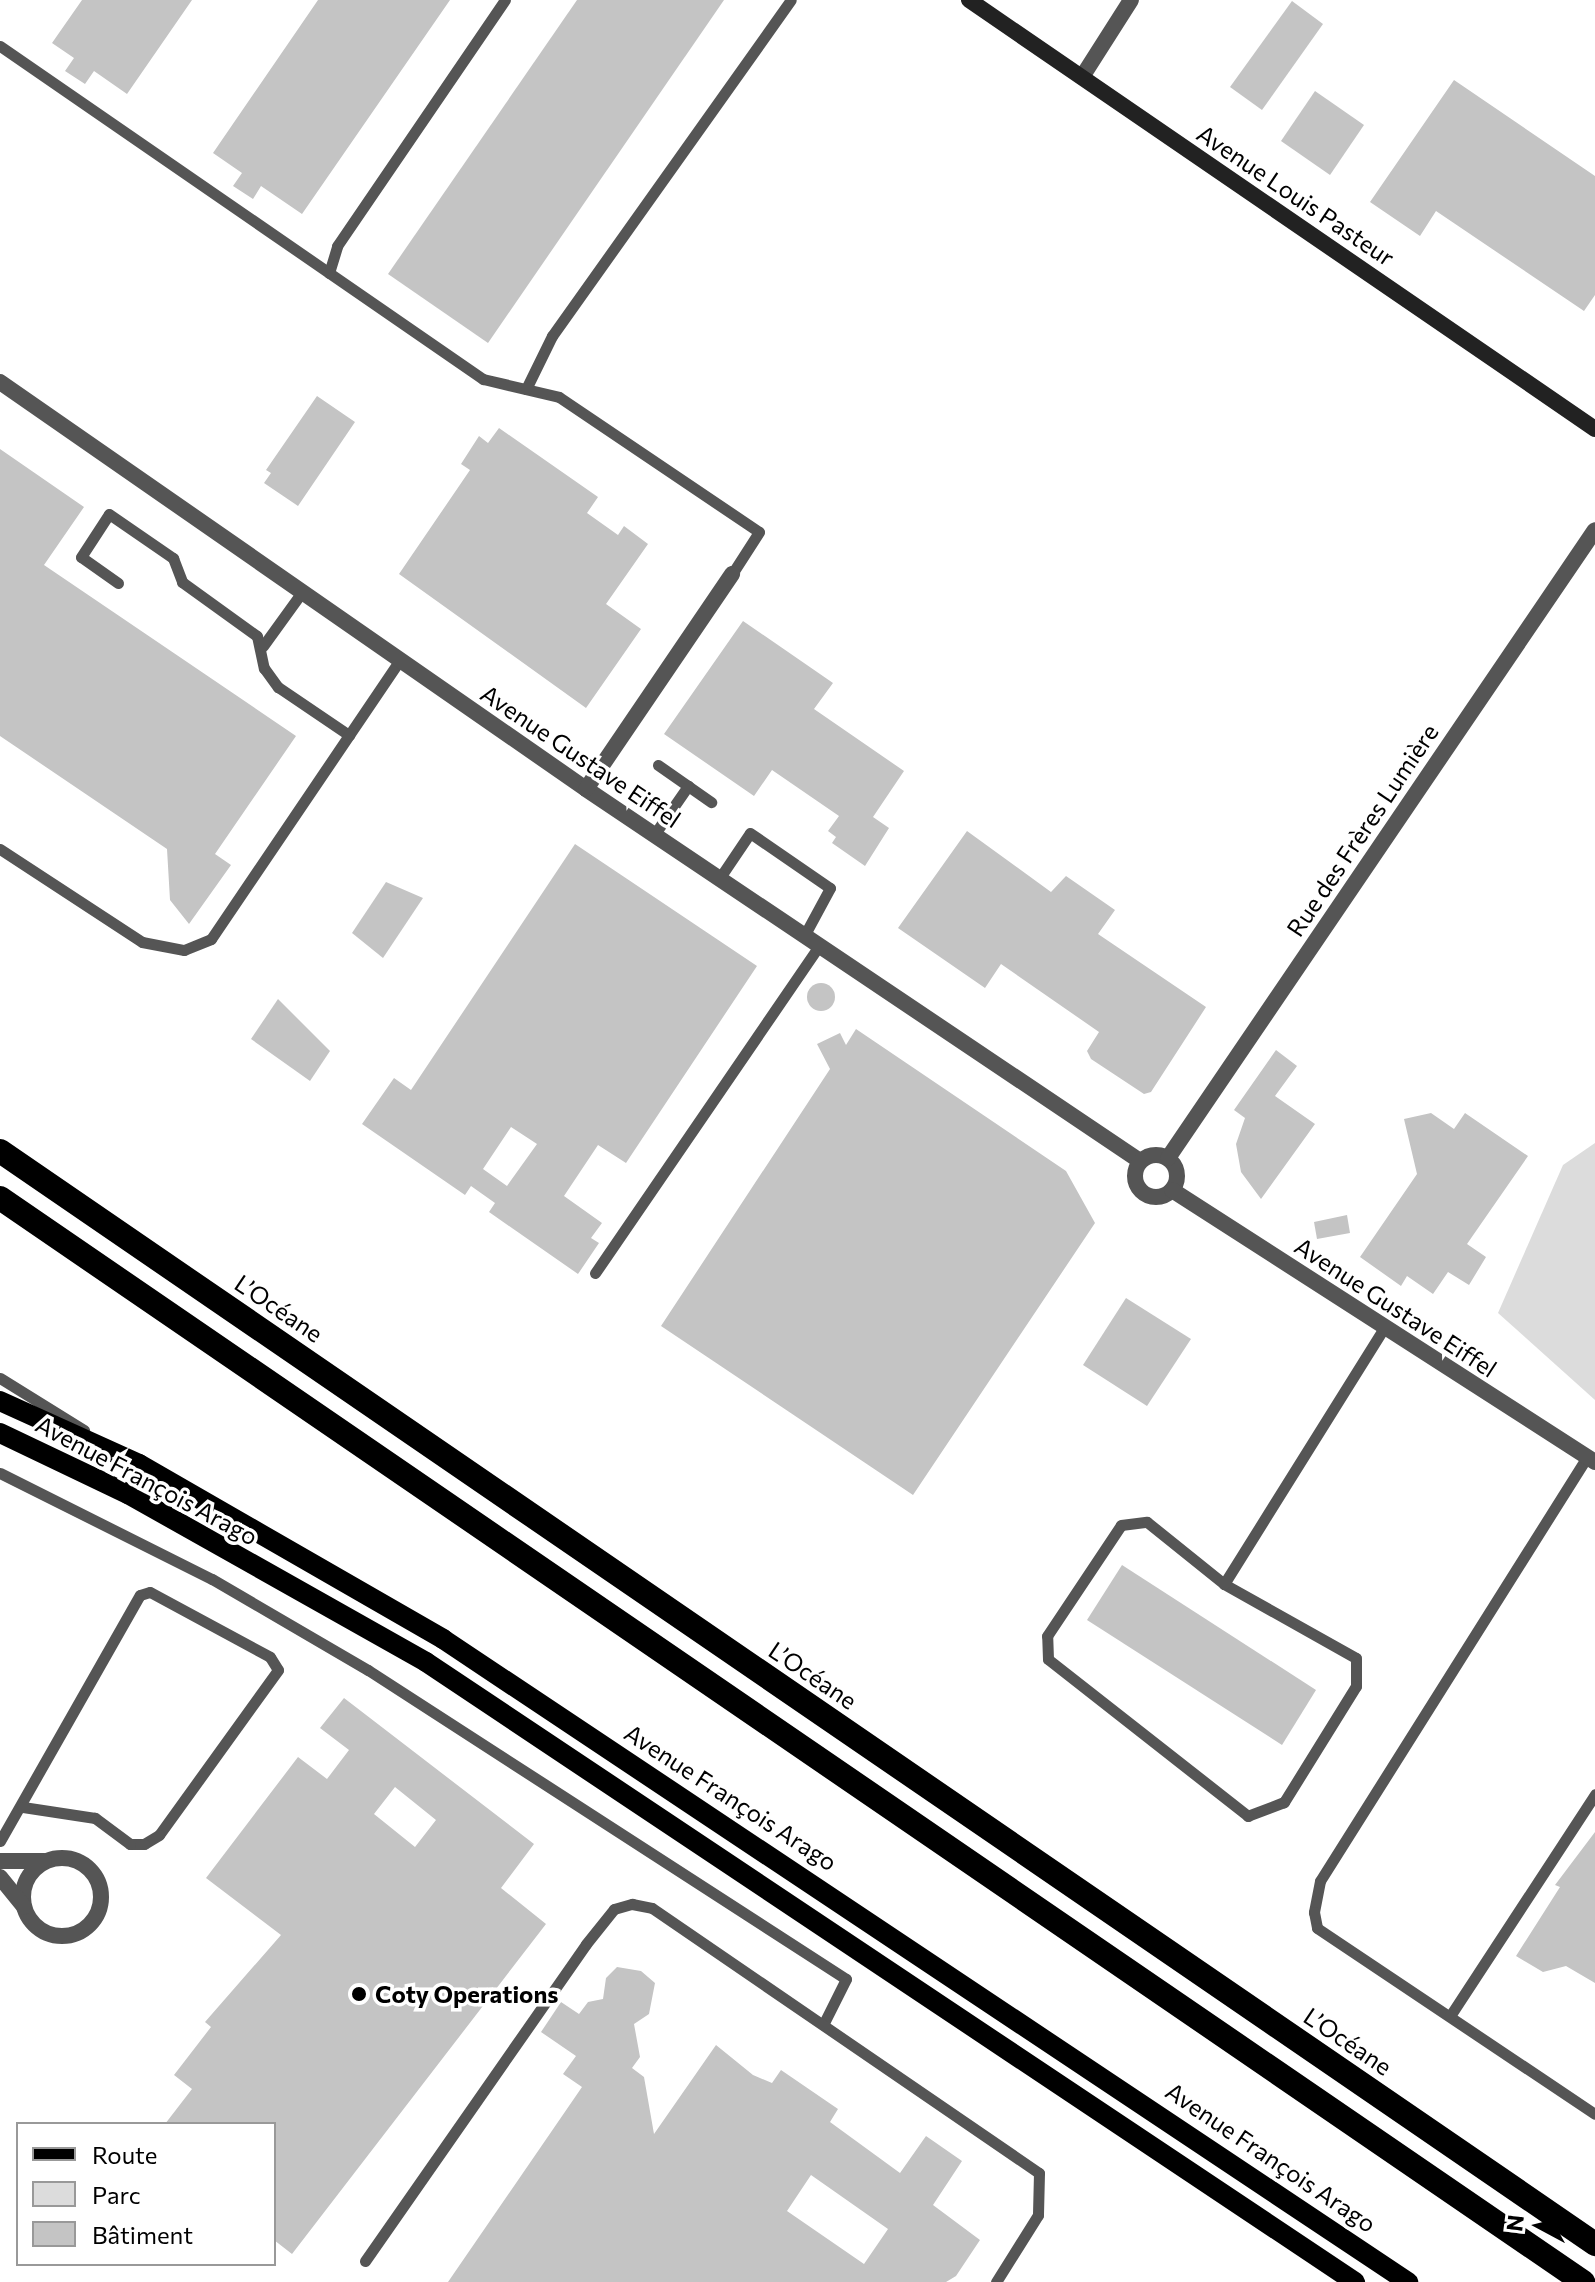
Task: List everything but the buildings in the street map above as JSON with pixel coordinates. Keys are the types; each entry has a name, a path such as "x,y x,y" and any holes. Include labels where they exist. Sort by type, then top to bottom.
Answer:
{"highway":[{"name":"L’Océane","path":"0,1151 1595,2244"},
{"path":"0,1198 1583,2282"}],"main road":[{"name":"Avenue François Arago","path":"0,1401 139,1464 456,1648 1408,2282"},
{"name":"Avenue François Arago","path":"0,1433 128,1494 426,1662 1355,2282"}],"street":[{"name":"Avenue Louis Pasteur","path":"969,0 1595,429"},
{"path":"1082,77 1131,0"},
{"name":"Avenue Gustave Eiffel","path":"0,382 586,789 1140,1161"},
{"name":"Rue des Frères Lumière","path":"1168,1158 1595,530"},
{"path":"586,789 732,574"},
{"path":"1168,1158 1177,1179 1172,1190 1153,1197 1143,1193 1134,1174 1140,1161 1168,1158"},
{"name":"Avenue Gustave Eiffel","path":"1172,1190 1591,1460"},
{"path":"0,1861 74,1859 96,1875 102,1895 95,1919 77,1933 52,1935 30,1920 24,1907 0,1877"},
{"path":"24,1907 28,1877 46,1861"}],"lane":[{"path":"329,273 337,246 505,0"},
{"path":"526,389 552,336 791,0"},
{"path":"0,46 483,379 559,397 759,532 732,574"},
{"path":"118,583 81,557 109,514 173,558 182,582 263,646 268,677 349,735"},
{"path":"263,646 302,592"},
{"path":"0,849 142,942 184,950 211,939 400,660"},
{"path":"658,765 711,802"},
{"path":"654,835 688,786"},
{"path":"719,879 750,833 830,888 804,936"},
{"path":"595,1273 819,946"},
{"path":"1224,1584 1384,1328"},
{"path":"0,1378 139,1464"},
{"path":"1591,1460 1315,1896 1317,1928 1595,2114"},
{"path":"0,1473 212,1579 368,1670 846,1979 823,2025"},
{"path":"1147,1522 1224,1584 1356,1658 1356,1686 1284,1802 1248,1816 1048,1659 1047,1636 1121,1525 1147,1522"},
{"path":"0,1841 23,1807 140,1595 150,1592 270,1657 278,1670 159,1835 144,1844 130,1844 95,1818 23,1807"},
{"path":"1450,2016 1595,1794"},
{"path":"365,2261 614,1909 652,1908 1039,2173 1038,2215 996,2282"}],"green space":[{"path":"1595,1143 1595,1400 1498,1313 1563,1165"}],"place":[{"name":"Coty Operations","path":"359,1994"}]}
